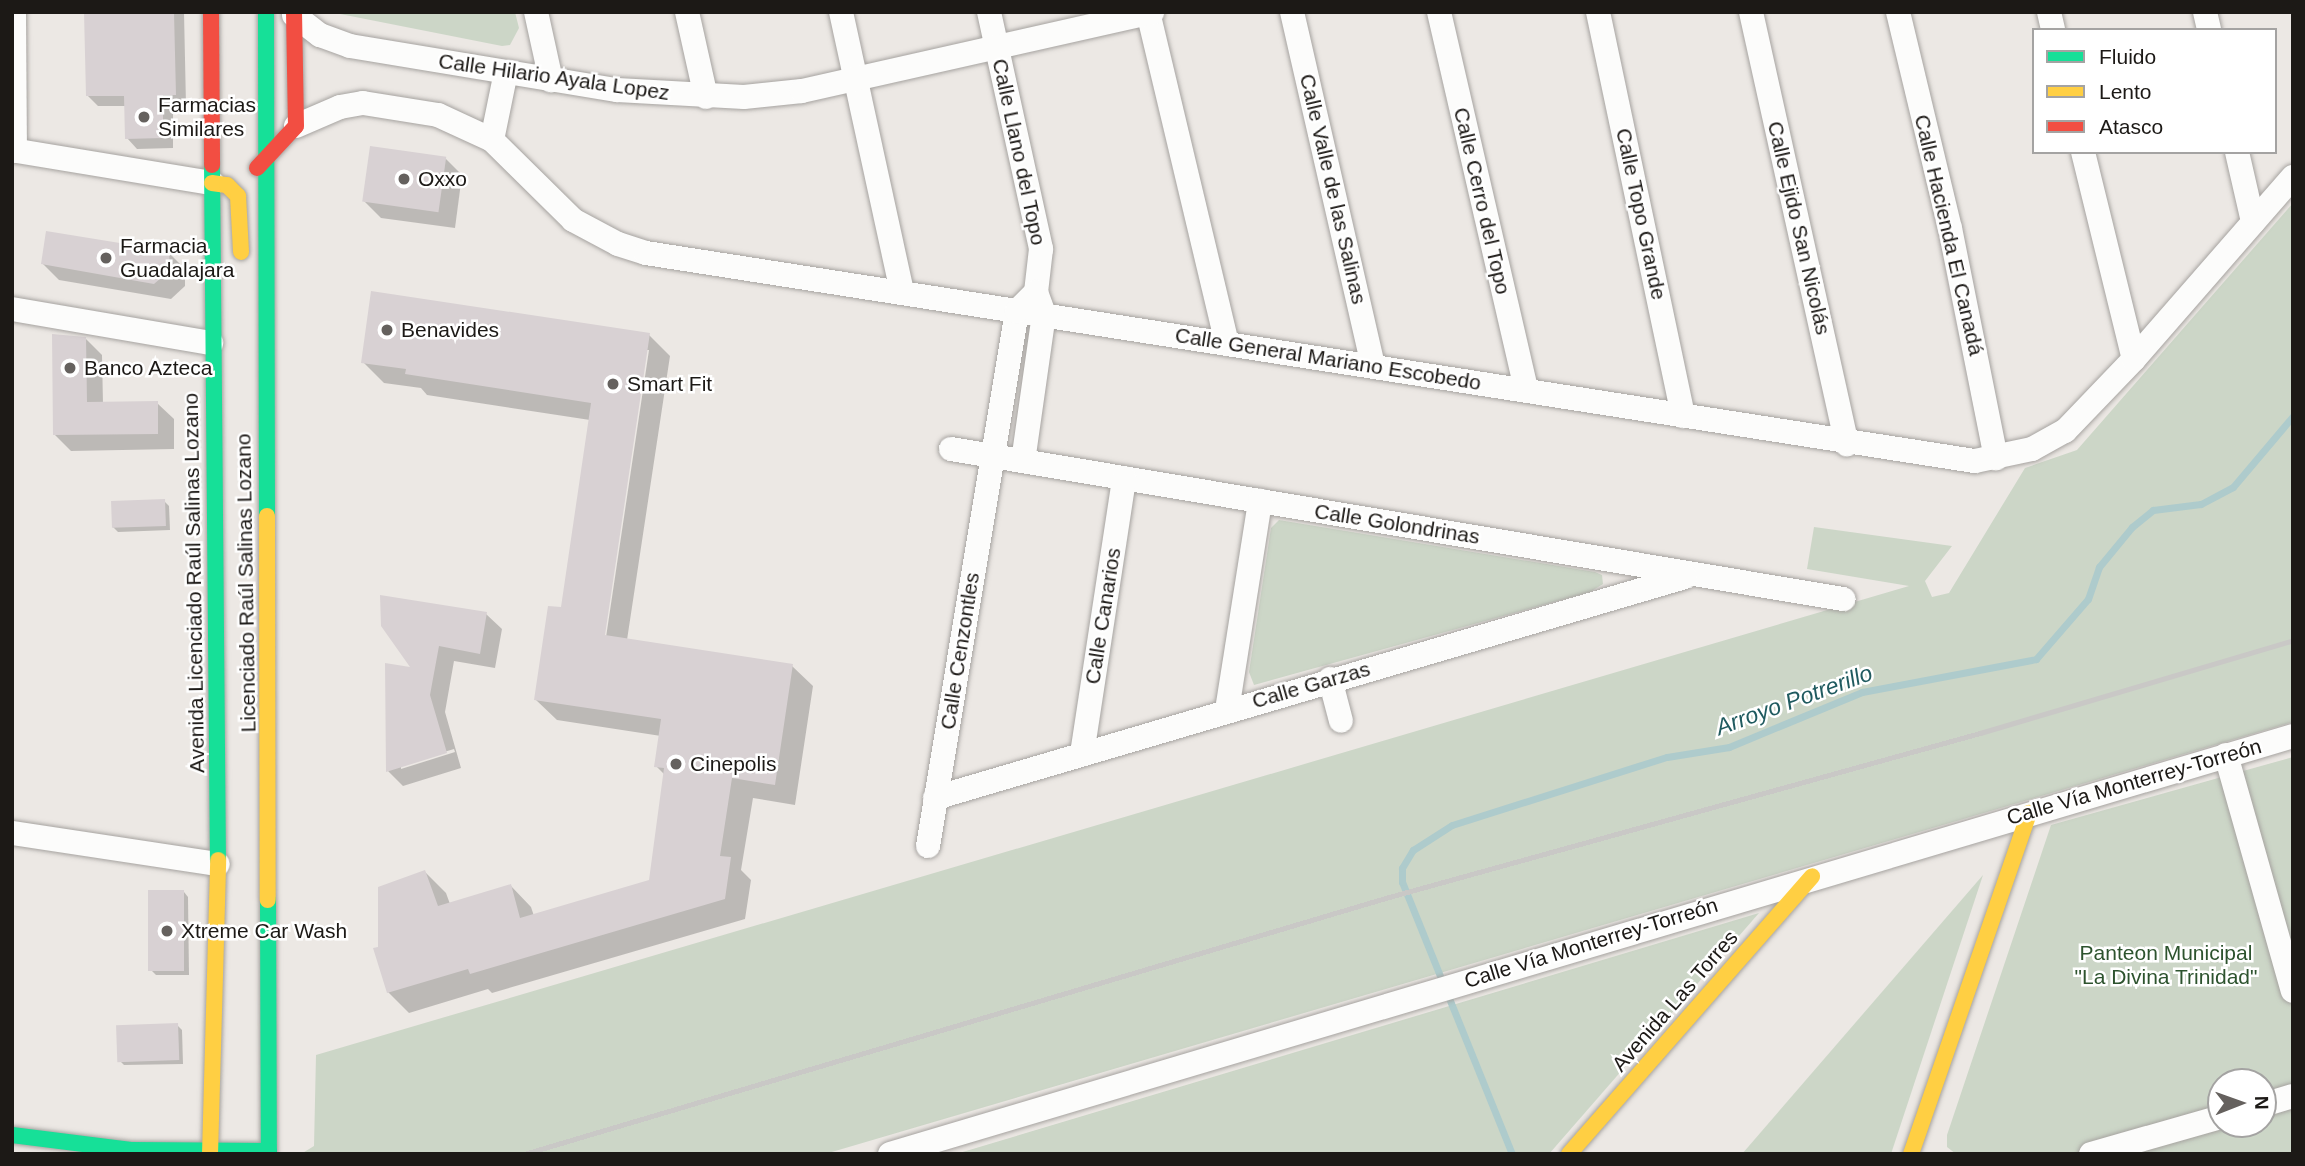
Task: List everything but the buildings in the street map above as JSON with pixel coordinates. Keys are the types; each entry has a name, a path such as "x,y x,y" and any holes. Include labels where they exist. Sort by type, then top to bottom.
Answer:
{"main road":[{"name":"Avenida Licenciado Raúl Salinas Lozano","path":"210,1153 218,864 211,343 211,12"},
{"name":"Licenciado Raúl Salinas Lozano","path":"266,12 264,403 269,1152"},
{"path":"212,153 233,171 249,171 265,162 296,126 294,14"},
{"path":"212,183 227,185 238,196 242,272"},
{"path":"250,389 264,403"},
{"path":"1911,1154 2029,813"},
{"name":"Avenida Las Torres","path":"1569,1154 1812,876"},
{"path":"12,1135 131,1150 269,1152"}],"street":[{"path":"13,12 14,150 212,183"},
{"path":"536,12 551,80"},
{"path":"687,12 706,97"},
{"path":"841,12 902,291"},
{"name":"Calle Llano del Topo","path":"989,12 1036,216 1041,249 1040,303 1023,461"},
{"name":"Calle Valle de las Salinas","path":"1292,12 1373,366"},
{"name":"Calle Cerro del Topo","path":"1439,12 1526,390"},
{"name":"Calle Topo Grande","path":"1598,12 1683,416"},
{"name":"Calle Ejido San Nicolás","path":"1751,12 1847,443"},
{"name":"Calle Hacienda El Canadá","path":"1898,12 1950,229 1996,458"},
{"path":"1149,13 1227,344"},
{"name":"Calle Hilario Ayala Lopez","path":"294,14 335,43 551,80 706,97 764,96 855,79 1149,13"},
{"path":"492,140 506,72"},
{"name":"Calle General Mariano Escobedo","path":"296,126 340,107 363,103 438,115 492,140 573,220 618,244 1017,311 1040,303 1227,344 1949,460 1996,458 2050,442 2134,359 2293,177"},
{"path":"2083,154 2134,359"},
{"path":"2237,154 2253,222"},
{"path":"12,309 211,343"},
{"name":"Calle Cenzontles","path":"928,846 1017,311"},
{"name":"Calle Golondrinas","path":"951,449 1689,576 1843,599"},
{"name":"Calle Canarios","path":"1082,754 1124,478"},
{"path":"1227,710 1260,501"},
{"name":"Calle Garzas","path":"935,798 1330,679 1689,576"},
{"path":"1330,679 1341,721"},
{"name":"Calle Vía Monterrey-Torreón","path":"890,1154 1812,876 2293,736"},
{"path":"2226,755 2293,991"},
{"path":"12,833 218,864"},
{"path":"2091,1154 2207,1120"}],"green space":[{"path":"330,12 515,12 519,28 510,45 502,46"},
{"path":"2293,203 2293,722 825,1154 301,1154 314,1146 316,1055 1909,586 1807,569 1814,527 1952,546 1925,581 1932,597 1949,593 2025,468 2077,450"},
{"path":"1279,520 1595,572 1602,575 1603,584 1590,592 1254,685 1249,672 1271,528"},
{"name":"Panteon Municipal \"La Divina Trinidad\"","path":"2293,757 2293,1154 1956,1154 1947,1147 1947,1135 2051,825"},
{"path":"1983,875 1891,1154 1742,1154"},
{"path":"1759,913 1549,1154 956,1154"}],"waterway":[{"name":"Arroyo Potrerillo","path":"1512,1154 1402,882 1402,868 1413,850 1452,825 1667,757 1729,747 1862,692 2036,659 2088,599 2099,567 2132,527 2153,510 2201,504 2233,487 2293,416"}],"railway":[{"path":"524,1154 1389,897 1980,733 2293,640"}],"traffic: fast":[{"path":"266,12 267,516"},
{"path":"212,165 218,860"},
{"path":"268,900 269,1154"},
{"path":"12,1135 131,1150 269,1151"}],"traffic: slow":[{"path":"212,183 227,185 238,196 241,252"},
{"path":"267,516 268,900"},
{"path":"1911,1154 2029,813"},
{"path":"210,1154 218,860"},
{"path":"1569,1154 1812,876"}],"traffic: jam":[{"path":"211,12 212,165"},
{"path":"257,168 296,126 294,12"}],"place":[{"name":"Farmacias Similares","path":"144,117"},
{"name":"Oxxo","path":"404,179"},
{"name":"Farmacia Guadalajara","path":"106,258"},
{"name":"Benavides","path":"387,330"},
{"name":"Banco Azteca","path":"70,368"},
{"name":"Smart Fit","path":"613,384"},
{"name":"Cinepolis","path":"676,764"},
{"name":"Xtreme Car Wash","path":"167,931"}]}
